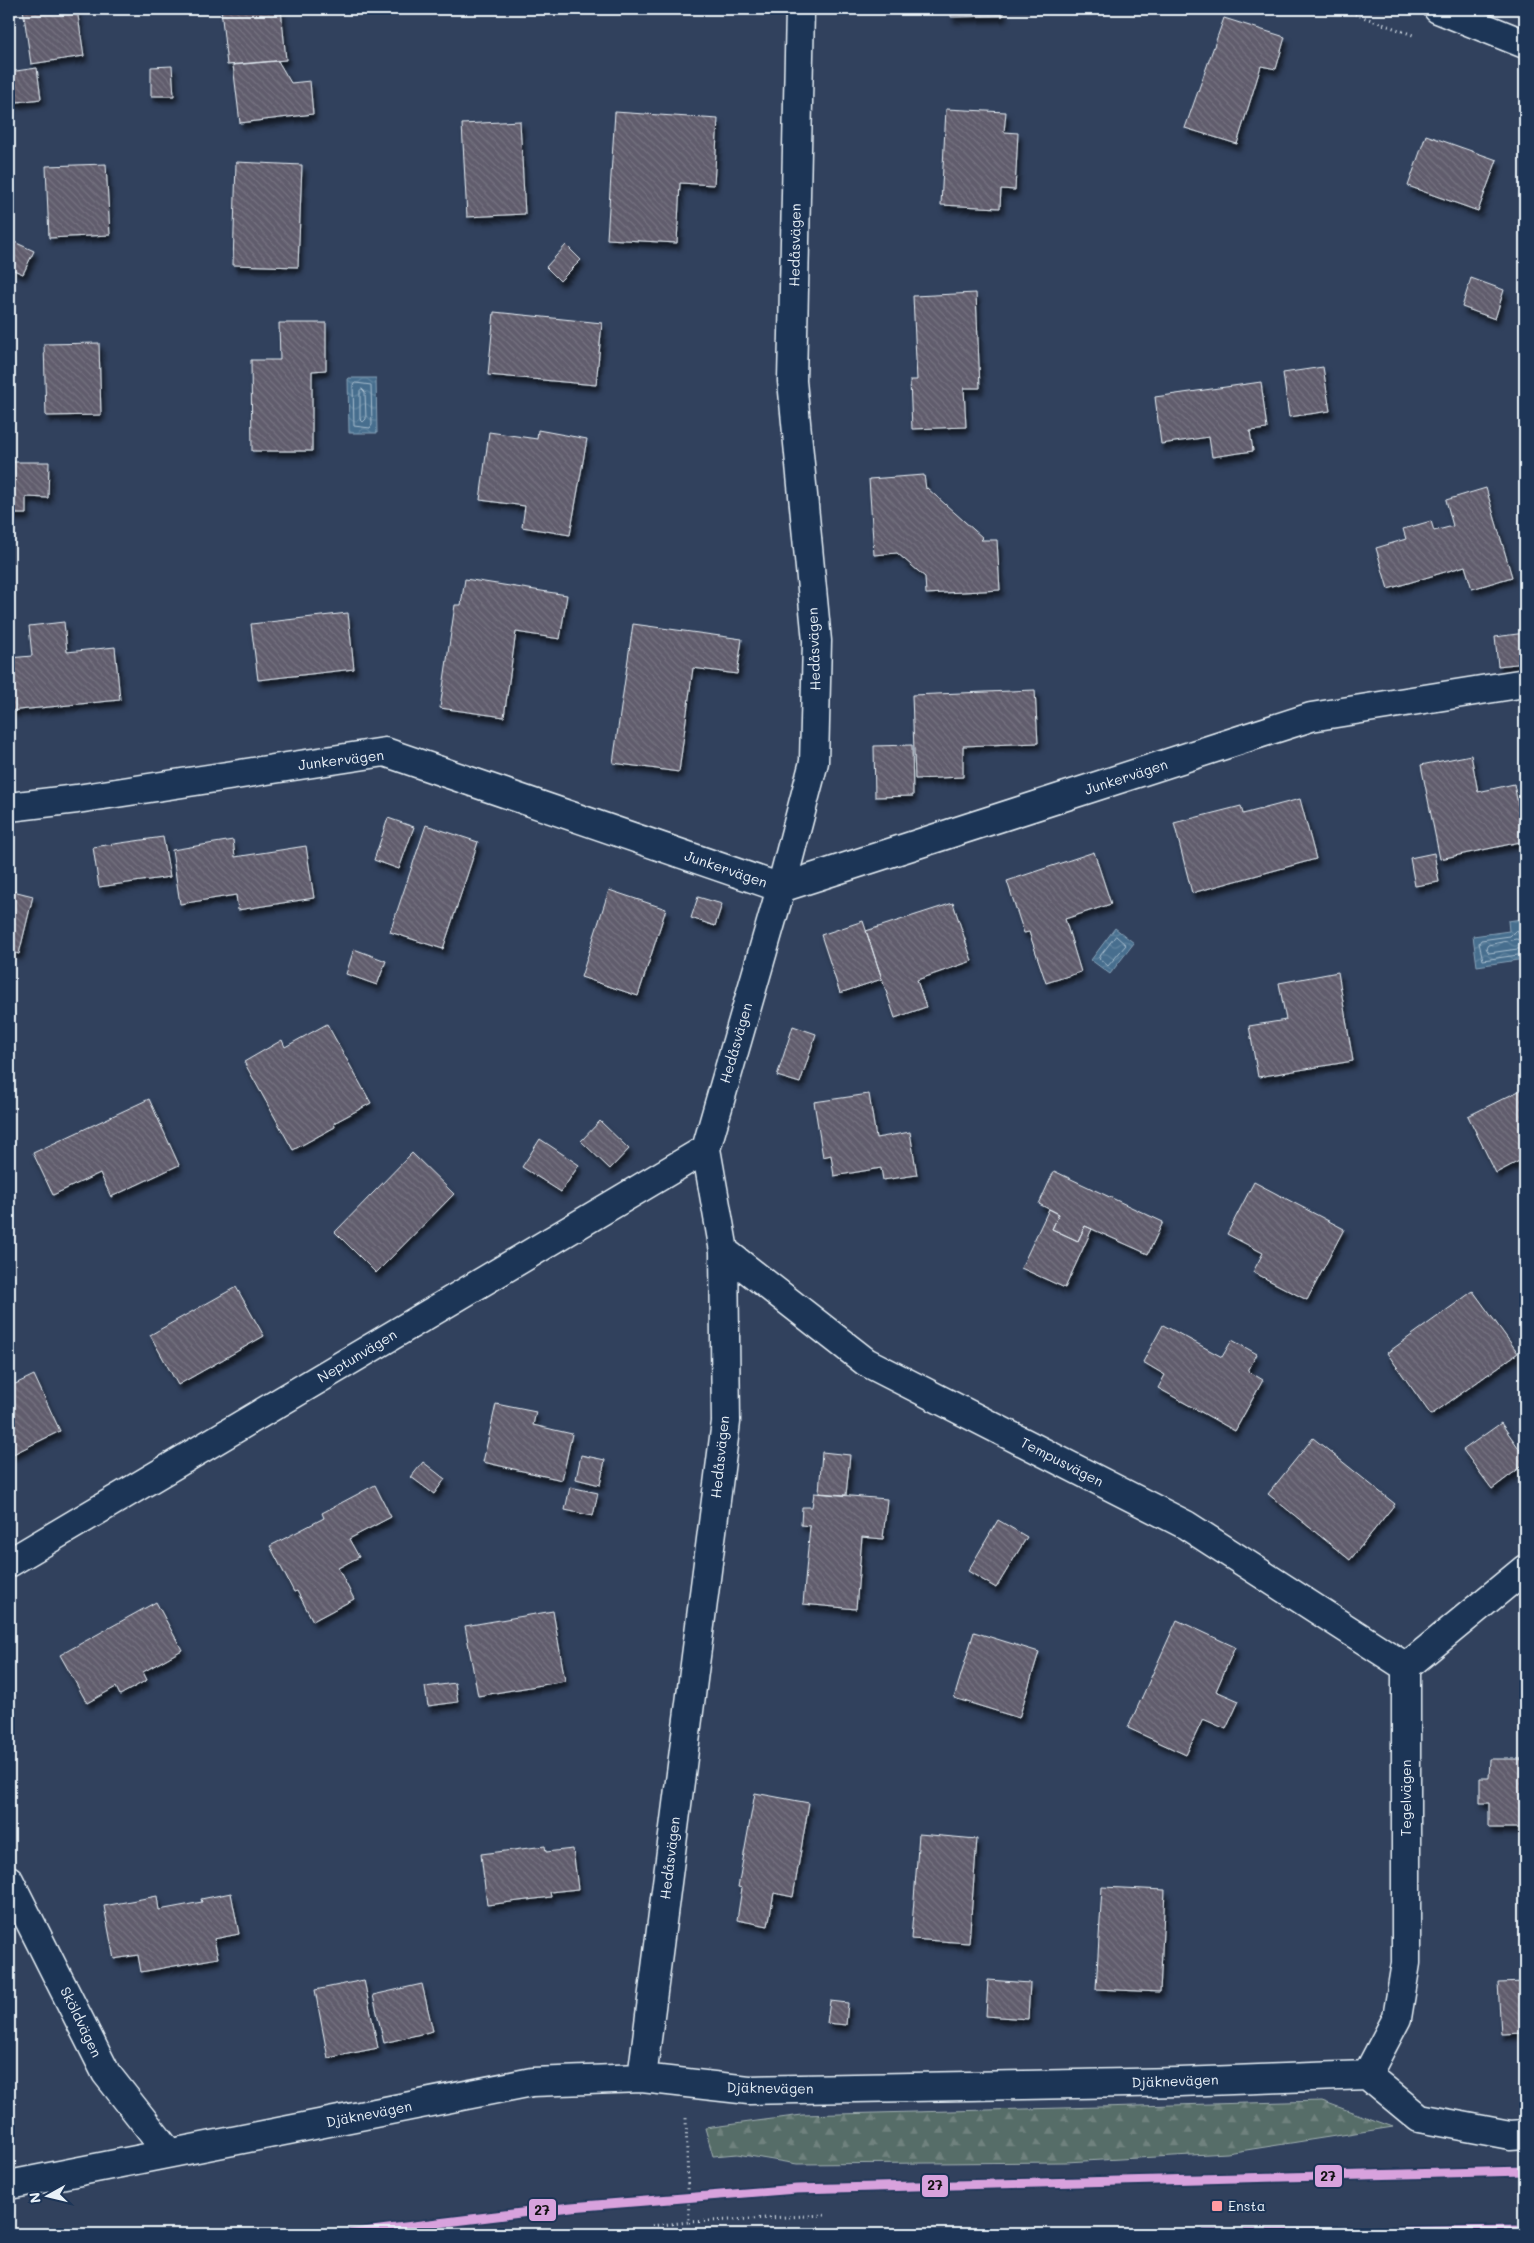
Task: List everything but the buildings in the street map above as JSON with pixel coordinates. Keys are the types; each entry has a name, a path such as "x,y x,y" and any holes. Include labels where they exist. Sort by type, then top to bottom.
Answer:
{"street":[{"name":"Hedåsvägen","path":"642,2078 726,1422 724,1251 706,1149 781,888 814,762 817,641 792,380 800,9"},
{"path":"1438,9 1525,44"},
{"name":"Junkervägen","path":"9,807 77,799 385,752 781,888 1312,717 1525,683"},
{"name":"Neptunvägen","path":"9,1563 706,1149"},
{"name":"Tempusvägen","path":"724,1251 866,1362 1186,1525 1406,1667"},
{"path":"1406,1667 1525,1569"},
{"name":"Tegelvägen","path":"1367,2075 1397,2018 1406,1964 1406,1667"},
{"name":"Sköldvägen","path":"9,1880 106,2073 169,2153"},
{"path":"1367,2075 1419,2118 1510,2135 1525,2134"},
{"name":"Djäknevägen","path":"9,2185 532,2082 642,2078 749,2090 1170,2082 1367,2075"}],"path":[{"path":"685,2083 689,2222"},
{"path":"651,2234 650,2226 689,2222 826,2215"}],"green space":[{"path":"1322,2101 1393,2127 1227,2153 1066,2162 797,2164 737,2154 713,2156 705,2128 802,2115"}],"water":[{"path":"348,378 376,378 377,433 349,433"},
{"path":"1521,919 1525,959 1477,966 1473,936 1509,931 1508,921"},
{"path":"1115,928 1134,943 1110,974 1091,960"}],"transit line":[{"name":"27","path":"347,2234 571,2207 796,2189 1525,2171"},
{"name":"27","path":"1204,2234 1525,2230"}],"place":[{"name":"Ensta","path":"1217,2206"}]}
